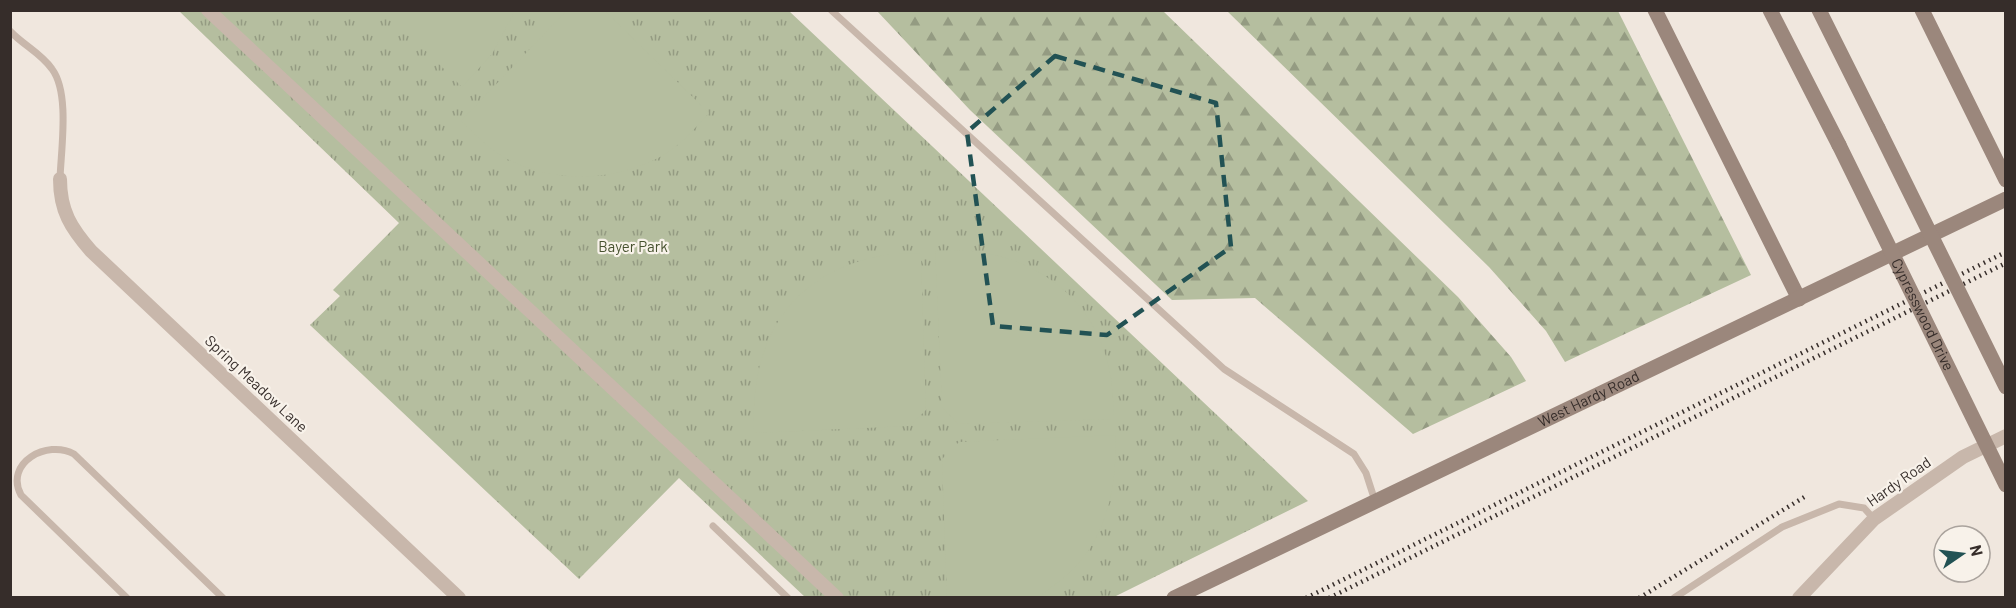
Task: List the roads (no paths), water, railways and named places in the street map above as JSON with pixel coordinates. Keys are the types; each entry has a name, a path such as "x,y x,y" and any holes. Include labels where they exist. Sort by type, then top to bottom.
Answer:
{"main road":[{"path":"1655,10 1798,299"},
{"name":"Cypresswood Drive","path":"1770,10 2006,485"},
{"path":"1819,10 2006,387"},
{"path":"1922,10 2006,180"},
{"name":"West Hardy Road","path":"1174,597 2006,199"}],"street":[{"path":"208,10 837,597"},
{"name":"Spring Meadow Lane","path":"60,179 60,197 65,218 91,251 459,597"},
{"name":"Hardy Road","path":"1799,597 1874,519 1963,457 2006,436"}],"lane":[{"path":"831,10 1224,369 1354,454 1366,473 1375,501"},
{"path":"10,31 20,42 41,56 59,81 60,179"},
{"path":"127,597 21,495 17,482 18,474 27,459 34,454 56,448 74,454 223,597"},
{"path":"1674,597 1782,527 1839,504 1864,508 1874,519"},
{"path":"713,526 788,597"}],"railway":[{"path":"1306,598 2006,252"},
{"path":"1329,598 2006,263"},
{"path":"1639,598 1806,496"}],"park label":[{"name":"Bayer Park","path":"633,247"}]}
